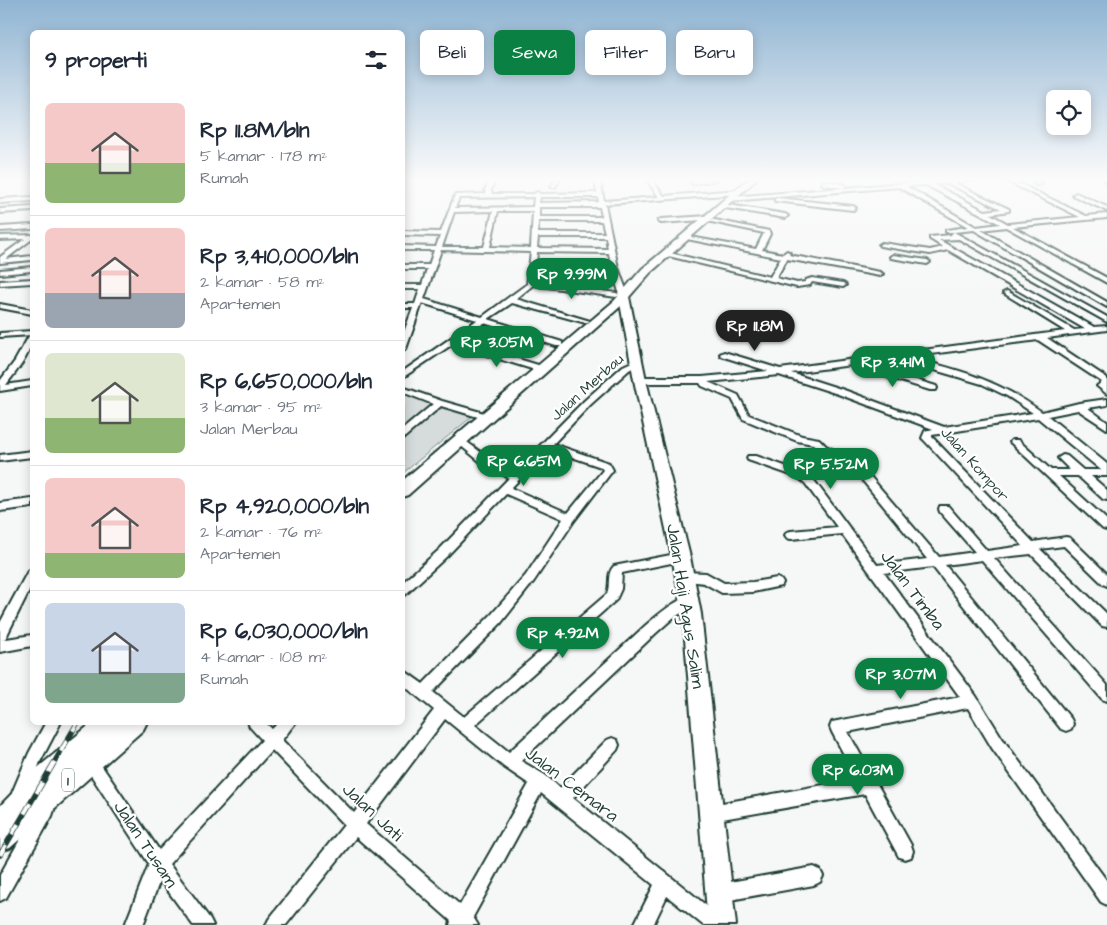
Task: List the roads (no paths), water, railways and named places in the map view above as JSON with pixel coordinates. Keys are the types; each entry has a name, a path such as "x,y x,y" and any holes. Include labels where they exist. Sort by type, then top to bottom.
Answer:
{"main road":[{"path":"405,478 484,416 703,223"},
{"path":"405,488 460,441 559,344 623,293"},
{"name":"1","path":"6,819 44,779 108,725"},
{"name":"1","path":"0,838 132,725"}],"street":[{"path":"406,331 419,303 447,223"},
{"path":"487,249 493,223"},
{"path":"405,374 511,300 531,283 535,223"},
{"path":"531,283 623,293 615,268 606,223"},
{"path":"745,223 768,233 758,251"},
{"path":"968,223 1107,305"},
{"path":"1002,223 1107,281"},
{"path":"1028,223 948,231 1107,320"},
{"path":"0,229 30,227"},
{"path":"405,233 443,234"},
{"path":"534,235 609,235"},
{"path":"0,238 30,237"},
{"path":"960,237 932,238 1092,330"},
{"path":"0,260 30,238"},
{"path":"685,238 758,251 787,254 880,274"},
{"path":"882,245 933,252 947,248"},
{"path":"405,248 612,250"},
{"path":"893,257 924,262 920,251"},
{"path":"666,254 802,286 808,284 809,280 844,285"},
{"path":"771,280 787,254"},
{"path":"0,260 30,258"},
{"path":"533,266 615,268"},
{"path":"405,267 431,268"},
{"path":"0,272 30,269"},
{"path":"0,283 30,281"},
{"path":"405,287 424,287"},
{"name":"Jalan Haji Agus Salim","path":"623,293 681,557 689,602 703,715 710,813 722,925"},
{"path":"1007,293 1072,332"},
{"path":"511,300 586,321"},
{"path":"405,305 419,303 483,319 559,344"},
{"path":"0,306 30,312"},
{"path":"639,371 702,380 778,372 1107,328"},
{"path":"0,335 30,333"},
{"path":"1039,337 1107,382 1102,386 1107,391"},
{"path":"0,387 19,362 30,342"},
{"path":"466,346 535,367"},
{"path":"724,354 842,392 943,430"},
{"path":"895,356 988,384 1022,402 1107,471"},
{"path":"870,360 890,375 933,388"},
{"name":"Jalan Merbau","path":"405,588 443,553 515,477 619,374 639,371"},
{"path":"702,380 705,384 735,397 741,412 752,420 800,438 816,441 832,455 848,456 1066,724"},
{"path":"0,387 30,384"},
{"path":"405,390 439,403 484,416"},
{"name":"Jalan Kompor","path":"1107,402 1039,415 982,422 928,433 927,438 1032,548 1107,622"},
{"path":"405,433 439,403"},
{"path":"1080,406 1107,426"},
{"path":"460,441 486,462 515,477"},
{"path":"1014,442 1107,526"},
{"path":"424,692 496,619 525,585 570,518 608,470 604,465 547,445"},
{"path":"0,458 30,454"},
{"name":"Jalan Timba","path":"752,458 808,479 971,701 997,743 1107,896"},
{"path":"1063,458 1107,496"},
{"path":"1048,473 1107,471"},
{"path":"504,489 570,518"},
{"path":"1,509 30,503"},
{"path":"944,509 1107,695"},
{"path":"791,535 845,530"},
{"path":"874,570 985,557 1066,541 1107,582"},
{"path":"465,726 612,597 615,589 615,572 618,569 681,557"},
{"path":"685,577 706,578 722,588 753,587 778,582"},
{"path":"0,635 30,578"},
{"path":"509,762 651,629 669,614 689,602"},
{"path":"0,646 30,641"},
{"name":"Jalan Cemara","path":"405,677 509,762 539,781 717,925"},
{"path":"905,851 837,727 971,701"},
{"path":"275,925 444,709"},
{"path":"6,819 34,758 52,725"},
{"name":"Jalan Jati","path":"258,725 355,825 464,923"},
{"path":"134,925 158,863 286,725"},
{"path":"561,799 612,745"},
{"name":"Jalan Tusam","path":"90,761 158,863 204,925"},
{"path":"464,923 539,781"},
{"path":"710,813 869,785"},
{"path":"0,892 59,788"},
{"path":"719,893 814,876"},
{"path":"643,925 664,883"}],"railway":[{"path":"0,855 76,725"}]}
